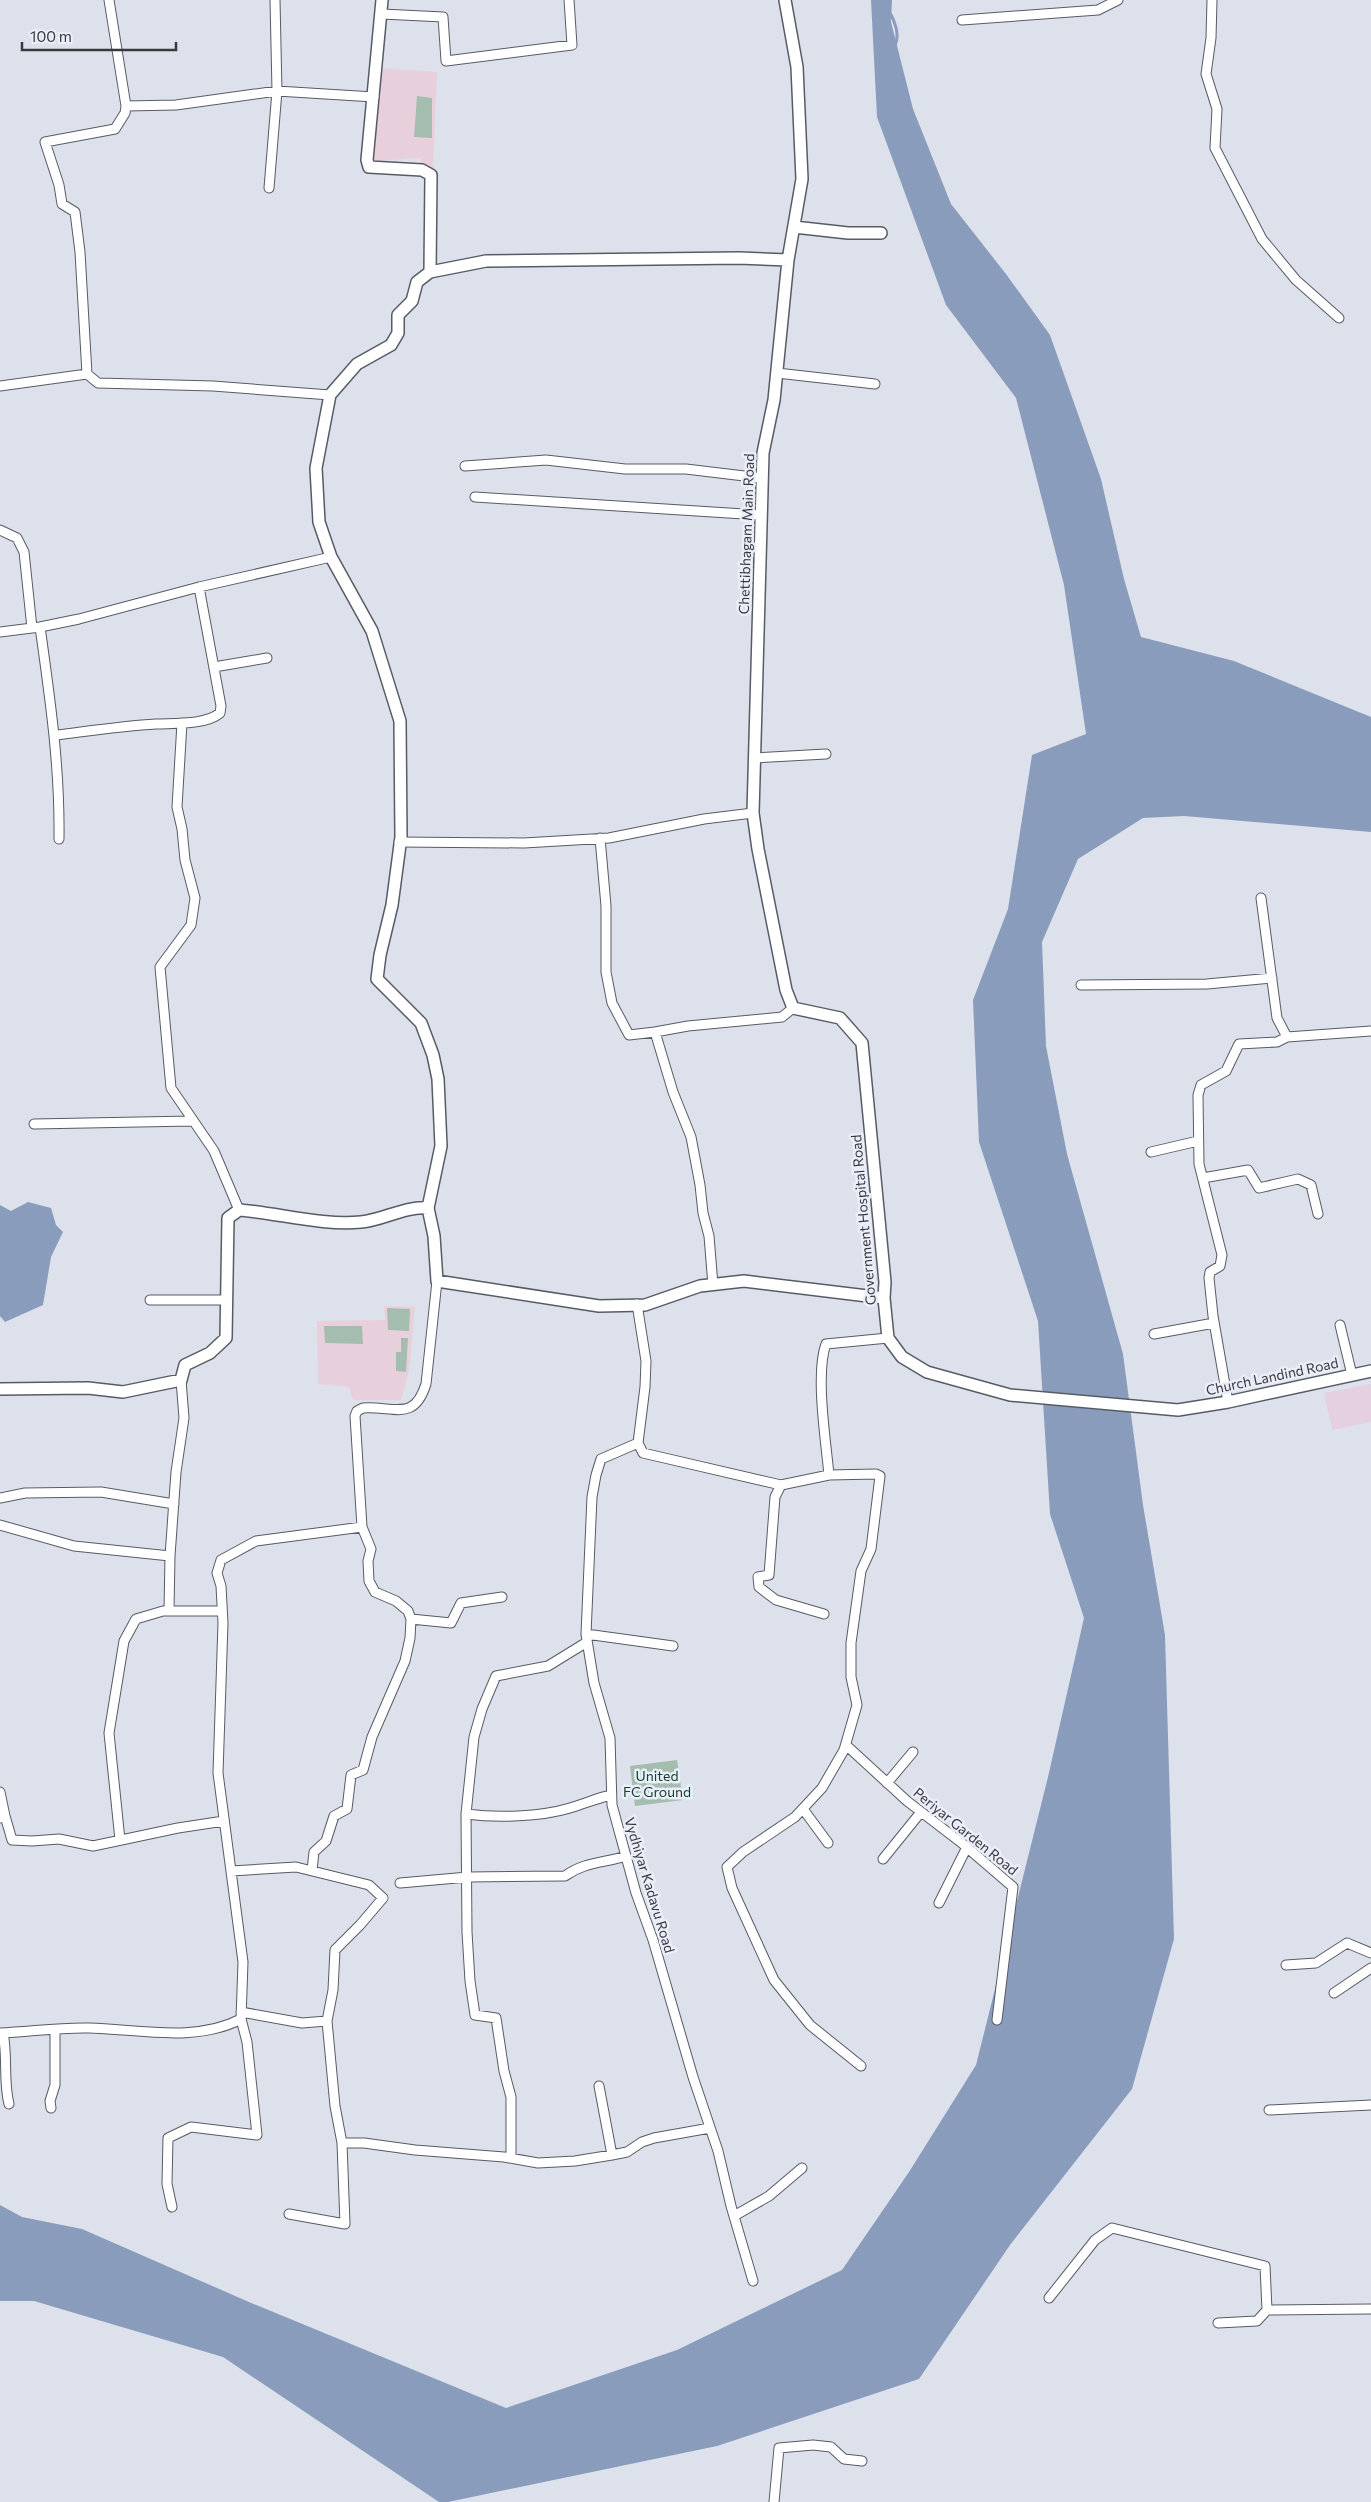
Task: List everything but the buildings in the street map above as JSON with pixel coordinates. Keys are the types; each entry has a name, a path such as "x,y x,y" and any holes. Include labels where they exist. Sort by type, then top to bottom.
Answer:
{"street":[{"path":"86,374 80,252 75,212 62,204 59,185 45,142 115,129 125,113 126,106 109,0"},
{"path":"269,188 277,91 275,0"},
{"path":"382,0 367,160 369,167 422,170 431,175 430,272"},
{"path":"382,14 443,18 446,61 572,45 570,0"},
{"name":"Chettibhagam Main Road","path":"786,0 797,67 802,179 788,260 777,373 763,452 753,813 760,859 786,990 793,1008"},
{"path":"962,20 1098,10 1118,0"},
{"path":"1212,0 1211,38 1206,74 1216,109 1215,148 1262,239 1296,280 1339,318"},
{"path":"126,106 176,105 277,91 374,97"},
{"path":"794,227 840,232 881,233"},
{"path":"312,1870 314,1852 326,1841 334,1816 347,1809 351,1775 363,1770 372,1737 405,1661 410,1638 411,1619 408,1611 396,1601 375,1592 369,1581 368,1561 371,1549 362,1527 355,1416 357,1411 363,1408 408,1409 421,1400 426,1384 437,1281 434,1236 428,1208 441,1146 440,1103 433,1054 421,1023 377,979 380,955 392,904 399,842 402,800 400,721 372,631 331,557 320,522 316,468 330,395 357,364 391,345 398,333 398,314 412,301 417,282 430,272 493,260 739,258 788,260"},
{"path":"777,373 875,384"},
{"path":"0,386 86,374 98,383 213,386 330,395"},
{"path":"465,466 546,460 625,469 686,469 761,478"},
{"path":"475,497 760,515"},
{"path":"0,530 17,538 24,552 56,735 59,839"},
{"path":"0,632 36,627 331,557"},
{"path":"56,735 156,724 182,724 216,717 220,713 221,706 199,587"},
{"path":"214,667 267,658"},
{"path":"182,724 177,807 182,829 185,860 195,898 191,925 160,967 171,1088 221,1164 240,1210"},
{"path":"754,758 826,754"},
{"path":"399,842 524,843 609,838 704,819 753,813"},
{"path":"600,838 606,906 606,972 612,1003 629,1036 688,1026 782,1017 793,1008"},
{"path":"1261,898 1277,1018 1287,1038"},
{"path":"1081,986 1207,984 1272,978"},
{"name":"Government Hospital Road","path":"793,1008 840,1018 862,1042 885,1282 884,1298 888,1338 902,1358 928,1372 1010,1395"},
{"path":"1228,1402 1214,1323 1209,1278 1210,1272 1220,1266 1222,1254 1199,1164 1198,1095 1201,1085 1226,1071 1239,1044 1277,1042 1287,1038 1371,1031"},
{"path":"655,1032 672,1092 691,1136 703,1214 709,1236 713,1285"},
{"path":"34,1124 192,1121"},
{"path":"1151,1152 1198,1141"},
{"path":"1203,1178 1248,1170 1258,1188 1298,1179 1311,1185 1318,1214"},
{"path":"169,1611 170,1556 174,1504 184,1418 181,1380 185,1365 210,1353 226,1338 228,1218 240,1210 335,1222 362,1222 415,1207 428,1208"},
{"path":"437,1281 599,1306 645,1305 700,1286 744,1281 884,1298"},
{"path":"150,1300 227,1300"},
{"path":"637,1304 646,1361 645,1387 638,1443 643,1453 781,1485 829,1475 876,1474 880,1476 870,1550 861,1571 851,1643 851,1677 857,1704 846,1745 822,1788 795,1817 727,1867 732,1888 774,1980 810,2025 861,2066"},
{"path":"1154,1334 1214,1323"},
{"path":"1340,1325 1352,1375"},
{"path":"829,1475 823,1407 822,1354 826,1344 888,1338"},
{"name":"Church Landind Road","path":"1010,1395 1178,1410 1228,1402 1371,1371"},
{"path":"0,1389 88,1388 123,1392 181,1380"},
{"name":"Vydhiyar Kadavu Road","path":"638,1443 601,1459 596,1475 592,1497 587,1638 594,1682 610,1738 611,1795 626,1856 710,2128 753,2281"},
{"path":"781,1485 774,1497 769,1575 758,1576 759,1586 776,1600 824,1614"},
{"path":"0,1498 24,1493 101,1492 174,1504"},
{"path":"0,1525 74,1546 170,1556"},
{"path":"172,2207 167,2184 168,2138 190,2127 257,2135 247,2042 241,2015 243,1962 218,1773 223,1644 220,1586 217,1573 221,1560 256,1541 362,1527"},
{"path":"411,1619 451,1623 462,1603 502,1597"},
{"path":"120,1840 109,1733 124,1641 136,1619 169,1611 221,1611"},
{"path":"511,2158 511,2098 504,2071 496,2018 475,2015 470,1981 466,1814 474,1738 482,1709 496,1676 548,1666 587,1638 673,1646"},
{"name":"Periyar Garden Road","path":"846,1745 921,1812 967,1847 1013,1887 997,2020"},
{"path":"888,1783 913,1752"},
{"path":"0,1792 2,1817 12,1840 32,1842 59,1838 93,1846 224,1822"},
{"path":"466,1814 486,1816 550,1812 570,1808 611,1795"},
{"path":"802,1809 828,1843"},
{"path":"883,1859 921,1812"},
{"path":"938,1903 967,1847"},
{"path":"400,1883 468,1877 565,1876 574,1870 592,1863 626,1856"},
{"path":"231,1870 296,1867 369,1885 383,1898 335,1950 333,1990 327,2021 335,2106 342,2143 345,2224 289,2214"},
{"path":"1286,1965 1316,1963 1347,1943 1371,1953"},
{"path":"1334,1993 1371,1968"},
{"path":"9,2104 6,2095 7,2050 1,2033 86,2028 188,2033 213,2030 241,2015 302,2023 327,2021"},
{"path":"51,2108 50,2102 55,2085 54,2030"},
{"path":"599,2086 612,2155"},
{"path":"1270,2110 1371,2105"},
{"path":"342,2143 364,2143 415,2150 511,2158 538,2163 575,2161 627,2152 642,2142 654,2138 710,2128"},
{"path":"734,2216 768,2196 802,2168"},
{"path":"1049,2298 1095,2240 1112,2228 1266,2266 1267,2310"},
{"path":"1218,2323 1257,2320 1267,2310 1371,2309"},
{"path":"774,2502 778,2448 798,2446 831,2447 844,2459 862,2461"}],"shaded area":[{"path":"378,68 437,72 433,168 421,167 421,158 373,161"},
{"path":"384,1306 415,1307 409,1371 401,1400 353,1400 349,1387 318,1384 317,1321 385,1320"},
{"path":"1371,1384 1371,1422 1332,1430 1324,1393"}],"green space":[{"path":"417,96 432,98 432,138 414,137"},
{"path":"387,1308 410,1309 409,1331 388,1330"},
{"path":"324,1326 362,1326 363,1344 325,1343"},
{"path":"401,1338 408,1338 406,1372 396,1371 396,1352 401,1352"},
{"name":"United FC Ground","path":"677,1760 683,1800 635,1806 630,1766"}],"water":[{"path":"871,0 892,0 891,22 913,109 951,204 1006,274 1050,335 1101,479 1124,579 1141,637 1234,661 1371,717 1371,832 1184,816 1143,818 1078,859 1042,942 1046,1046 1067,1154 1123,1354 1143,1505 1165,1635 1174,1939 1132,2089 1010,2245 919,2379 717,2446 448,2502 439,2502 223,2357 34,2301 0,2301 0,2205 22,2217 82,2229 249,2302 506,2408 677,2350 842,2270 909,2172 976,2065 1048,1777 1084,1618 1050,1514 1038,1321 979,1142 973,1000 1008,909 1032,755 1086,734 1064,585 1016,398 946,305 877,117"},
{"path":"28,1202 51,1208 56,1225 63,1232 51,1257 43,1305 5,1322 0,1316 0,1205 11,1211"}],"waterway":[{"path":"889,11 896,28 897,37 895,45"}]}
